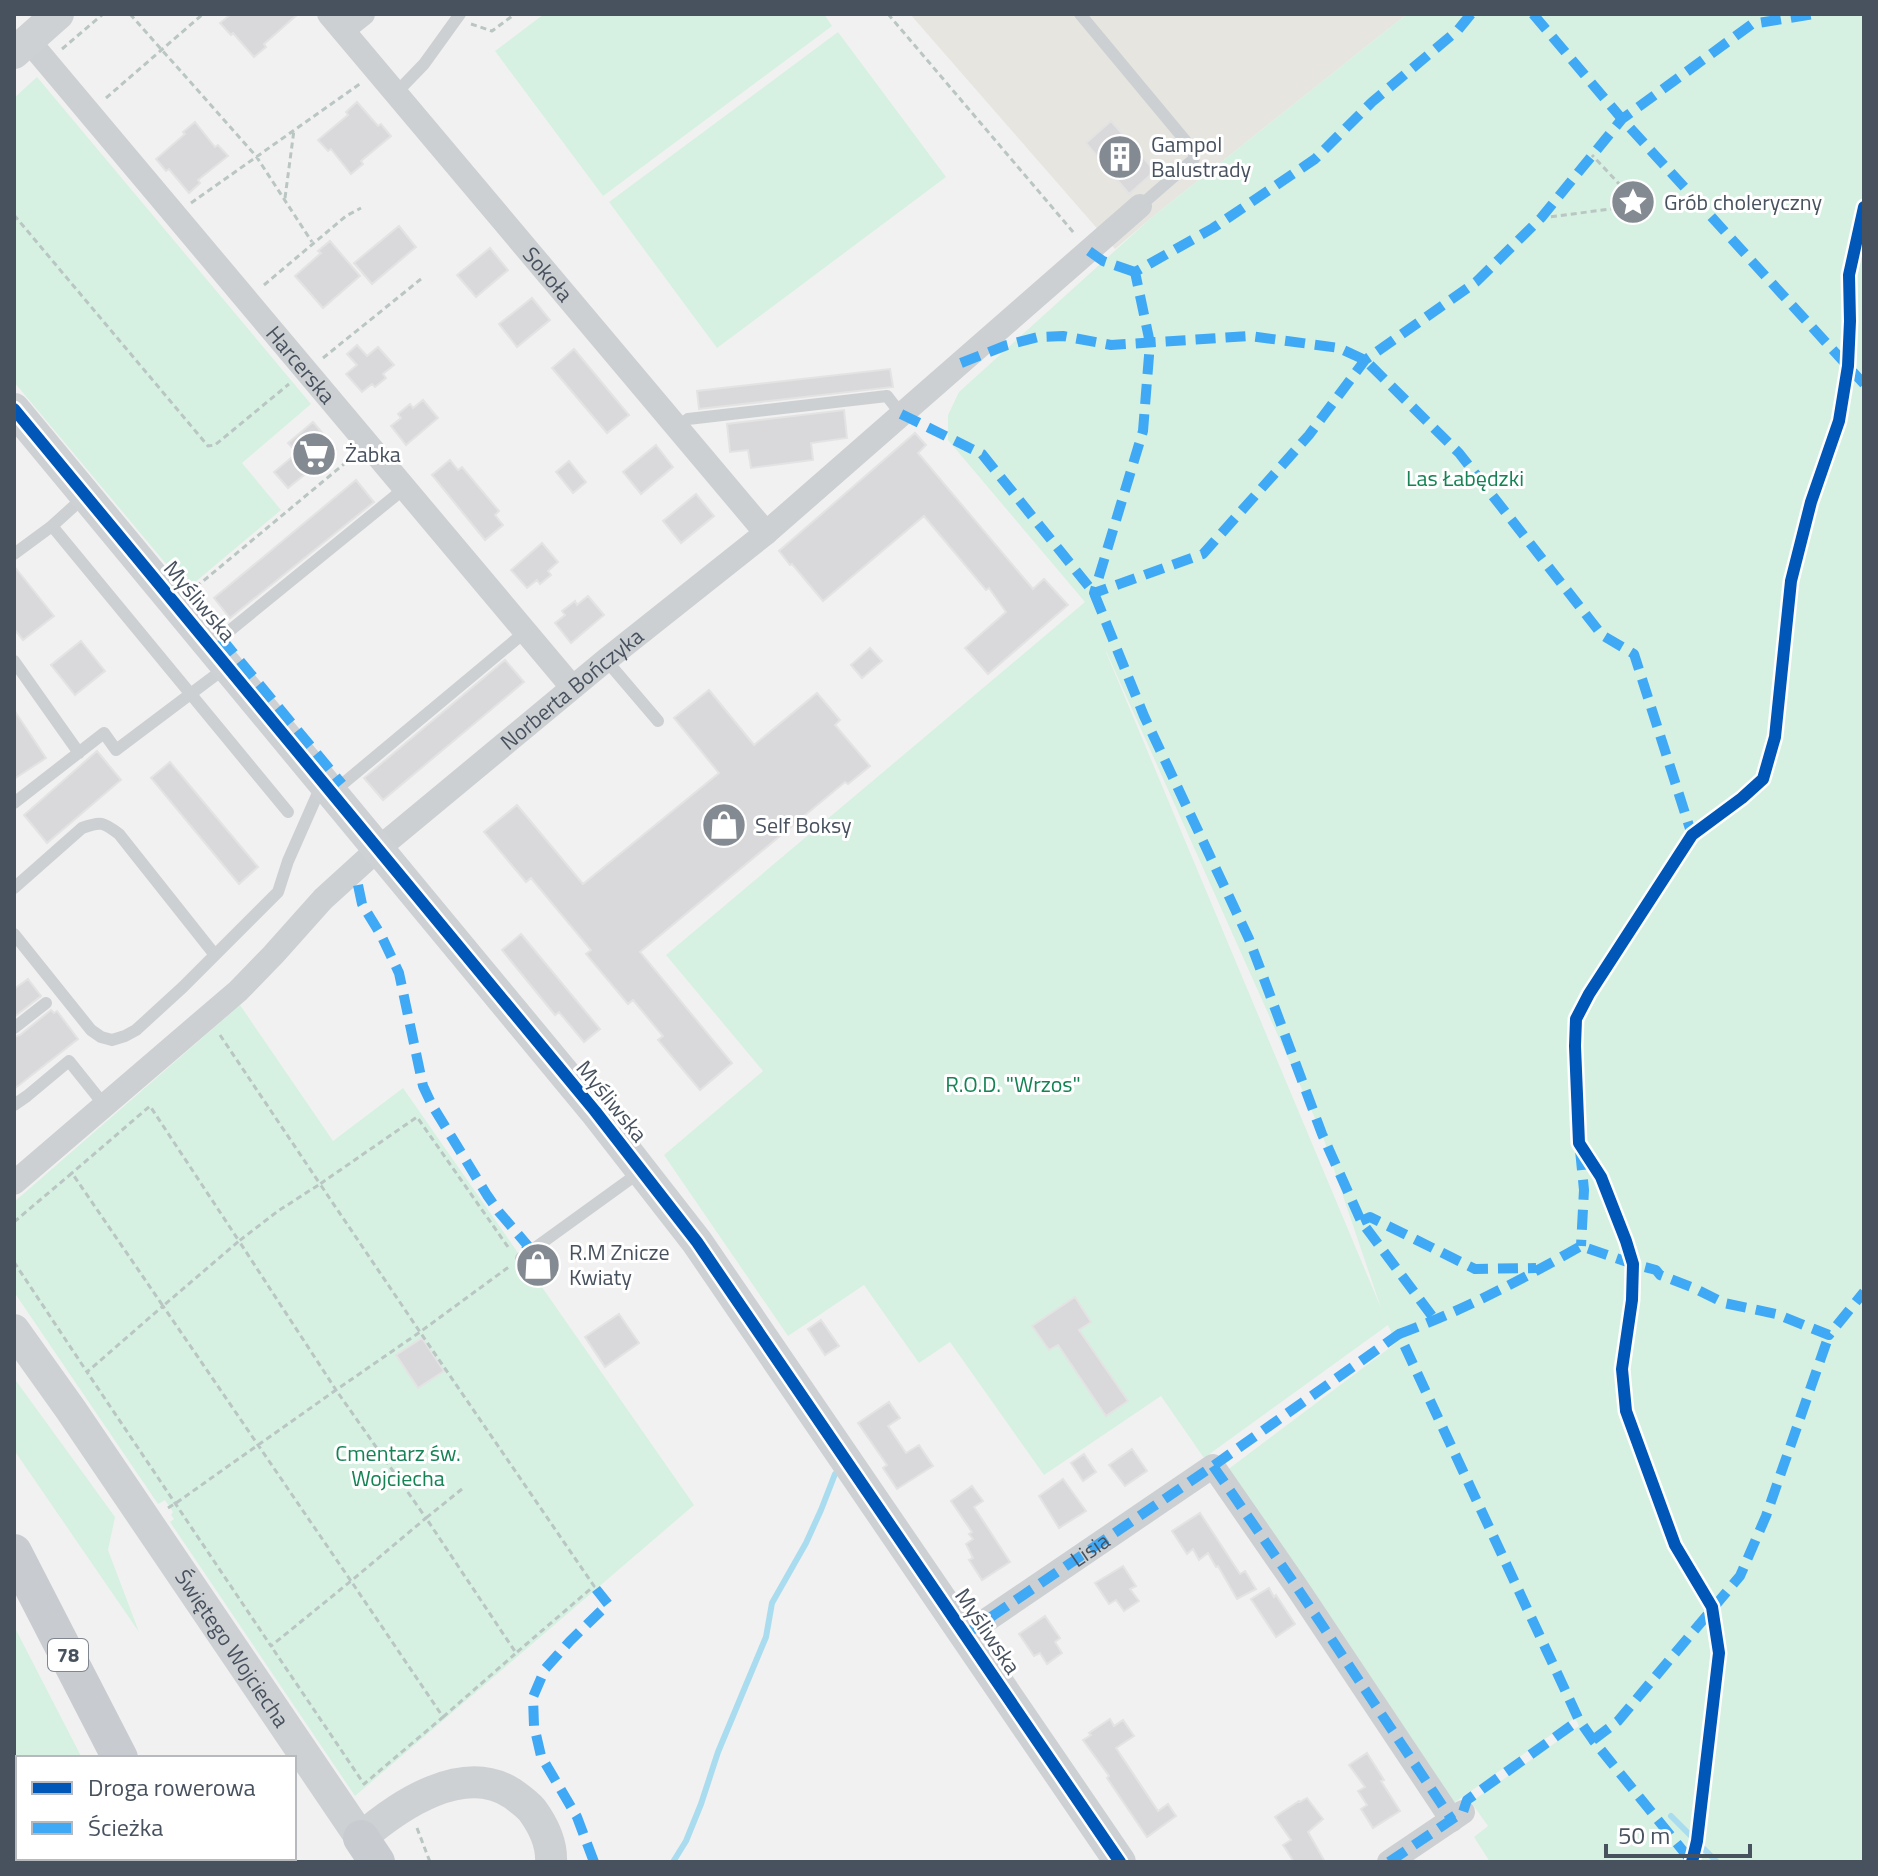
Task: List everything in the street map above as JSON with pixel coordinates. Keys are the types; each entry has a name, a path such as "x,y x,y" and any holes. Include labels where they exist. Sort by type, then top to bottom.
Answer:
{"main road":[{"name":"78","path":"14,1552 119,1756"}],"street":[{"path":"30,52 58,14"},
{"path":"336,22 363,14"},
{"name":"Sokoła","path":"336,22 766,533"},
{"name":"Harcerska","path":"30,52 90,112 572,687"},
{"name":"Norberta Bończyka","path":"14,1183 238,991 323,899 378,849 572,687 766,533 1140,206"},
{"name":"Myśliwska","path":"14,409 642,1170 735,1295 1120,1862"},
{"name":"Świętego Wojciecha","path":"14,1330 369,1850 406,1806 436,1790 463,1782 488,1782 510,1792 529,1806 544,1828 551,1862"},
{"name":"Lisia","path":"966,1634 1213,1466 1457,1816 1389,1862"}],"lane":[{"path":"1080,14 1194,151 1194,159 1140,206"},
{"path":"396,93 424,64 458,16"},
{"path":"677,427 688,419 887,396 901,414"},
{"path":"14,803 104,733 116,750 191,695 219,656 405,488"},
{"path":"14,554 52,526 86,495"},
{"path":"52,526 288,812"},
{"path":"14,934 91,1030 112,1040 136,1030 278,892 288,861 328,787 525,632"},
{"path":"606,660 658,721"},
{"path":"14,661 79,753"},
{"path":"14,888 82,828 104,823 119,834 215,955"},
{"path":"14,1028 46,1003"},
{"path":"14,1105 69,1061 105,1106"},
{"path":"520,1260 642,1170"}],"path":[{"path":"30,52 103,14"},
{"path":"130,14 256,156 312,242"},
{"path":"90,112 203,14"},
{"path":"458,16 492,31 515,14"},
{"path":"888,14 1089,251"},
{"path":"176,215 377,71"},
{"path":"285,200 294,130"},
{"path":"1541,218 1634,206 1636,202 1592,155"},
{"path":"247,299 312,242 361,208"},
{"path":"14,215 208,446 215,445 298,377"},
{"path":"320,361 421,279"},
{"path":"176,604 368,443"},
{"path":"14,1262 364,1784 595,1588 217,1031"},
{"path":"14,1222 150,1106 336,1390 516,1653"},
{"path":"87,1372 239,1241 417,1117 520,1260 158,1515"},
{"path":"72,1173 443,1717"},
{"path":"271,1646 462,1489"},
{"path":"415,1822 430,1862"}],"shaded area":[{"path":"910,14 1407,14 1115,249"}],"green space":[{"path":"544,14 824,14 832,26 603,196 495,51"},
{"name":"Las Łabędzki","path":"1407,14 1864,14 1864,1862 1490,1862 1474,1837 1488,1826 1471,1802 1579,1726 1575,1718 1441,1812 1218,1477 1396,1343 1388,1325 1204,1458 1161,1396 1044,1475 950,1342 919,1363 864,1285 788,1336 664,1155 763,1071 666,955 1085,602 948,440 948,415 959,392 1151,218","holes":["1106,651 1322,1134 1381,1308"]},
{"path":"838,32 946,177 717,348 609,202"},
{"path":"37,77 311,404 242,463 281,510 187,589 14,382 14,98"},
{"name":"Cmentarz św. Wojciecha","path":"240,1005 333,1141 403,1088 694,1505 355,1796 170,1522 174,1519 171,1515 173,1512 165,1500 158,1504 14,1292 14,1202"},
{"path":"14,1378 115,1517 108,1550 139,1632 14,1450"},
{"path":"14,1626 81,1756 16,1756 16,1860 136,1862 14,1862"}],"building":[{"path":"231,14 298,14 254,57 220,23"},
{"path":"357,102 391,136 361,161 363,164 351,174 331,149 328,151 318,140 348,115 346,112"},
{"name":"Gampol Balustrady","path":"1111,121 1155,171 1129,194 1086,143"},
{"path":"195,122 215,147 218,145 228,156 198,180 200,183 189,193 156,159"},
{"path":"399,226 416,247 372,284 354,263"},
{"path":"330,241 360,276 323,308 295,276"},
{"path":"490,248 508,270 476,297 457,275"},
{"path":"532,298 550,320 517,347 499,324"},
{"path":"357,345 367,356 378,347 394,365 383,374 386,378 362,392 346,374 357,365 347,354"},
{"path":"574,349 629,415 607,433 552,368"},
{"path":"890,369 893,387 699,409 697,391"},
{"path":"423,400 438,418 406,445 391,426 401,418 398,414 410,404 413,408"},
{"path":"844,410 847,438 811,443 813,460 751,468 748,450 730,452 727,424"},
{"name":"Żabka","path":"313,422 336,449 288,488 274,472 297,453 288,443"},
{"path":"915,433 926,445 918,453 1033,589 1044,579 1068,605 988,674 965,648 1006,612 989,588 986,590 924,516 823,601 779,551"},
{"path":"656,445 673,467 641,494 623,472"},
{"path":"450,460 458,470 462,467 499,511 495,515 503,525 485,540 432,475"},
{"path":"569,461 586,482 573,493 556,472"},
{"path":"356,480 374,502 230,618 214,598"},
{"path":"696,494 714,516 681,543 663,521"},
{"path":"542,543 558,562 548,571 551,575 540,584 537,580 527,588 511,570"},
{"path":"14,566 54,616 23,640 14,629"},
{"path":"588,596 604,615 571,643 555,623 565,615 562,611"},
{"path":"81,641 105,671 75,695 51,665"},
{"path":"870,648 882,661 862,678 851,665"},
{"path":"505,660 524,682 383,800 364,778"},
{"name":"Self Boksy","path":"709,690 754,745 817,693 840,720 835,725 870,766 848,784 845,782 640,952 732,1063 700,1090 658,1040 663,1036 633,1000 628,1004 586,954 591,950 531,878 526,882 484,832 517,805 583,884 719,773 674,718"},
{"path":"14,710 46,758 14,779"},
{"path":"97,751 121,780 47,843 24,815"},
{"path":"170,762 258,867 239,884 151,778"},
{"path":"521,934 600,1029 584,1042 559,1012 555,1015 502,950"},
{"path":"28,979 41,996 14,1017 14,989"},
{"path":"51,1010 54,1013 57,1011 78,1039 14,1089 14,1037"},
{"path":"1075,1297 1091,1322 1079,1330 1128,1401 1106,1416 1058,1345 1049,1350 1032,1326"},
{"path":"619,1314 639,1343 605,1367 585,1337"},
{"path":"821,1320 839,1346 825,1355 808,1329"},
{"path":"422,1338 444,1371 418,1388 396,1355"},
{"path":"889,1402 900,1418 888,1426 906,1453 919,1445 933,1466 897,1489 883,1468 887,1465 858,1423"},
{"path":"1132,1449 1147,1471 1125,1486 1109,1465"},
{"path":"1084,1454 1096,1472 1083,1481 1071,1463"},
{"path":"1063,1479 1086,1511 1059,1528 1039,1496"},
{"path":"972,1486 983,1501 974,1507 1010,1562 982,1580 969,1560 973,1558 966,1544 973,1539 969,1534 972,1532 951,1501"},
{"path":"1200,1513 1240,1574 1245,1571 1256,1589 1237,1599 1208,1553 1199,1560 1193,1549 1187,1554 1172,1531"},
{"path":"1123,1566 1136,1586 1130,1589 1139,1601 1124,1611 1116,1600 1109,1604 1095,1583"},
{"path":"1269,1588 1295,1624 1276,1637 1251,1599"},
{"path":"1045,1616 1060,1638 1055,1642 1062,1653 1047,1664 1040,1653 1034,1656 1019,1634"},
{"path":"1110,1719 1114,1726 1123,1720 1134,1736 1116,1748 1158,1811 1168,1804 1176,1816 1147,1837 1083,1740"},
{"path":"1367,1753 1400,1811 1373,1828 1361,1809 1367,1805 1358,1791 1365,1787 1349,1765"},
{"path":"1307,1798 1323,1819 1308,1832 1325,1862 1294,1862 1283,1845 1291,1840 1275,1817"}],"waterway":[{"path":"673,1862 686,1841 718,1752 766,1637 772,1603 806,1543 835,1474"},
{"path":"1671,1816 1717,1862"}],"marked path":[{"path":"1471,14 1458,30 1372,102 1315,159 1213,228 1135,272 1150,343 1143,431 1094,593 1203,554 1309,435 1365,360 1476,282 1541,218 1622,119 1752,24 1814,14"},
{"path":"1533,14 1622,119 1864,384"},
{"path":"1089,251 1103,261 1135,272"},
{"path":"961,363 1007,345 1038,337 1063,336 1111,345 1250,336 1339,348 1365,360 1459,453 1602,635 1634,654 1692,835"},
{"path":"901,414 982,454 1094,593 1144,716 1249,939 1322,1134 1361,1221 1435,1320"},
{"path":"221,638 342,784"},
{"path":"358,885 362,904 399,973 423,1086 487,1195 528,1246 521,1258"},
{"path":"1580,1150 1584,1190 1581,1246"},
{"path":"1361,1221 1370,1217 1475,1269 1536,1268"},
{"path":"1399,1334 1492,1294 1581,1246 1656,1270 1660,1275 1724,1303 1776,1314 1829,1335 1864,1292"},
{"path":"966,1634 1213,1466 1399,1334 1579,1720 1692,1862"},
{"path":"1593,1740 1618,1721 1740,1576 1766,1516 1829,1335"},
{"path":"1213,1466 1452,1820"},
{"path":"594,1862 577,1817 541,1756 534,1726 533,1697 545,1669 608,1604 596,1589"},
{"path":"1389,1862 1463,1812 1467,1800 1579,1720"}],"cycle path":[{"path":"1692,1862 1719,1653 1712,1607 1675,1545 1626,1411 1622,1369 1632,1300 1633,1264 1601,1177 1579,1143 1576,1019 1692,835 1763,779 1775,737 1791,581 1811,502 1839,421 1848,366 1849,275 1864,207"},
{"path":"14,409 595,1111 697,1242 1120,1862"}],"place":[{"name":"Gampol Balustrady","path":"1120,157"},
{"name":"Grób choleryczny","path":"1633,202"},
{"name":"Żabka","path":"314,454"},
{"name":"Self Boksy","path":"724,825"},
{"name":"R.M Znicze Kwiaty","path":"538,1265"}],"park label":[{"name":"R.O.D. \"Wrzos\"","path":"1013,1084"}]}
